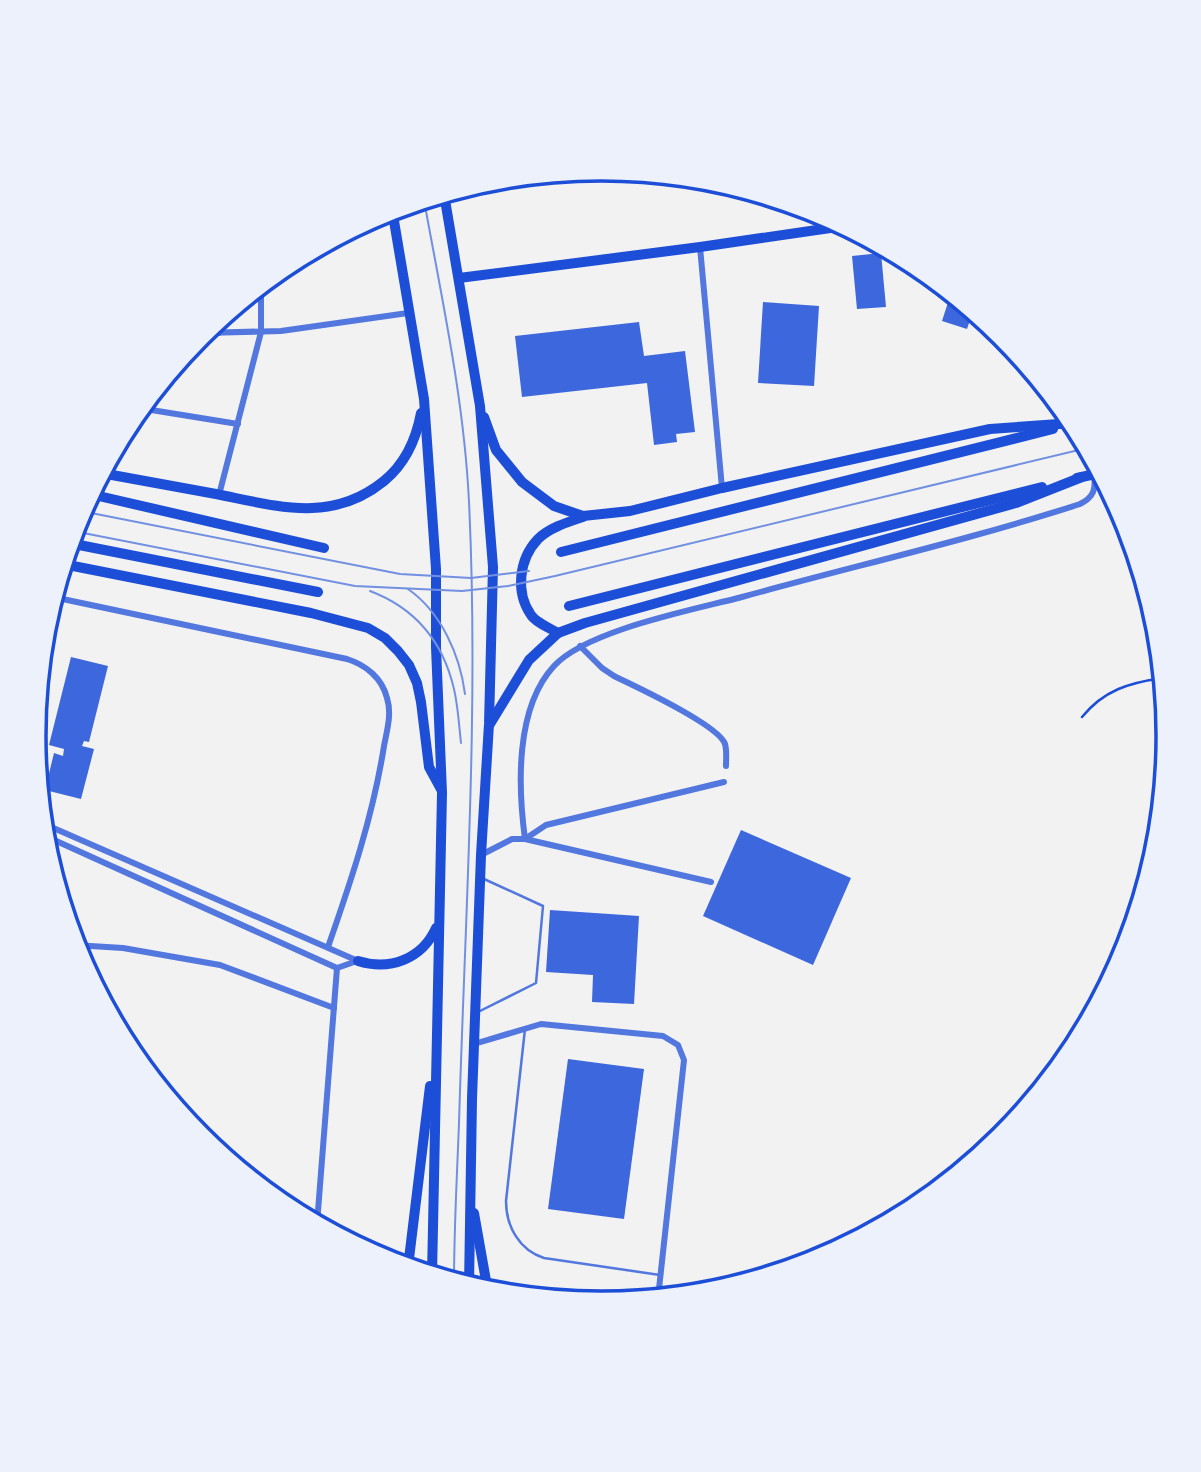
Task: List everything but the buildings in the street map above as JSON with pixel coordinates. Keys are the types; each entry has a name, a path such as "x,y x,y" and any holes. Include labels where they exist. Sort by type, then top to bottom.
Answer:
{"main road":[{"path":"445,203 480,405 492,567 489,724 475,1013 469,1275"},
{"path":"394,221 424,399 436,569 442,793 432,1265"},
{"path":"459,278 826,229"},
{"path":"111,475 272,506 314,509 342,505 367,495 398,470 417,436 424,399"},
{"path":"480,405 496,450 522,482 554,506 583,516"},
{"path":"558,634 532,618 522,596 522,564 539,538 564,523 583,516 630,511 989,429 1059,424"},
{"path":"561,552 1061,426"},
{"path":"569,606 1090,475"},
{"path":"489,724 529,660 558,634 599,619 1016,503 1082,477"},
{"path":"101,496 324,548"},
{"path":"80,544 318,592"},
{"path":"72,566 311,613 368,628 398,650 409,665 417,683 429,767 442,793"},
{"path":"358,961 386,965 404,961 422,949 439,921"},
{"path":"409,1257 437,1037"},
{"path":"470,1192 486,1279"}],"street":[{"path":"700,247 722,488"},
{"path":"219,495 261,332 261,298"},
{"path":"220,333 326,327 408,313"},
{"path":"152,410 238,424"},
{"path":"525,839 520,779 529,718 544,678 555,665 580,646 650,621 909,553 1080,503 1089,500 1096,486"},
{"path":"62,599 347,659 366,667 380,682 387,697 390,714 382,757 364,838 328,947"},
{"path":"580,646 614,676 703,723 718,734 725,744 726,766"},
{"path":"525,839 546,825 724,782"},
{"path":"53,828 358,961"},
{"path":"481,855 512,839 525,839 711,882"},
{"path":"55,841 337,968 358,961"},
{"path":"87,946 123,948 220,965 334,1008"},
{"path":"318,1214 337,968"},
{"path":"474,1044 541,1024 663,1036 672,1040 682,1052 684,1060 659,1288"}],"lane":[{"path":"475,1013 536,983 542,906 480,877"},
{"path":"525,1029 506,1201 508,1219 515,1236 528,1250 544,1258 660,1275"}],"path":[{"path":"1082,717 1097,701 1116,688 1152,679"}],"tram line":[{"path":"426,209 462,425 472,579 472,735 454,1271"},
{"path":"84,533 355,586 462,591 508,586 555,576 1076,451"},
{"path":"93,513 400,574 471,578 529,571"},
{"path":"408,589 430,610 447,636 459,664 465,694"},
{"path":"370,591 401,607 413,617 425,629 443,656 454,689 461,743"}]}
